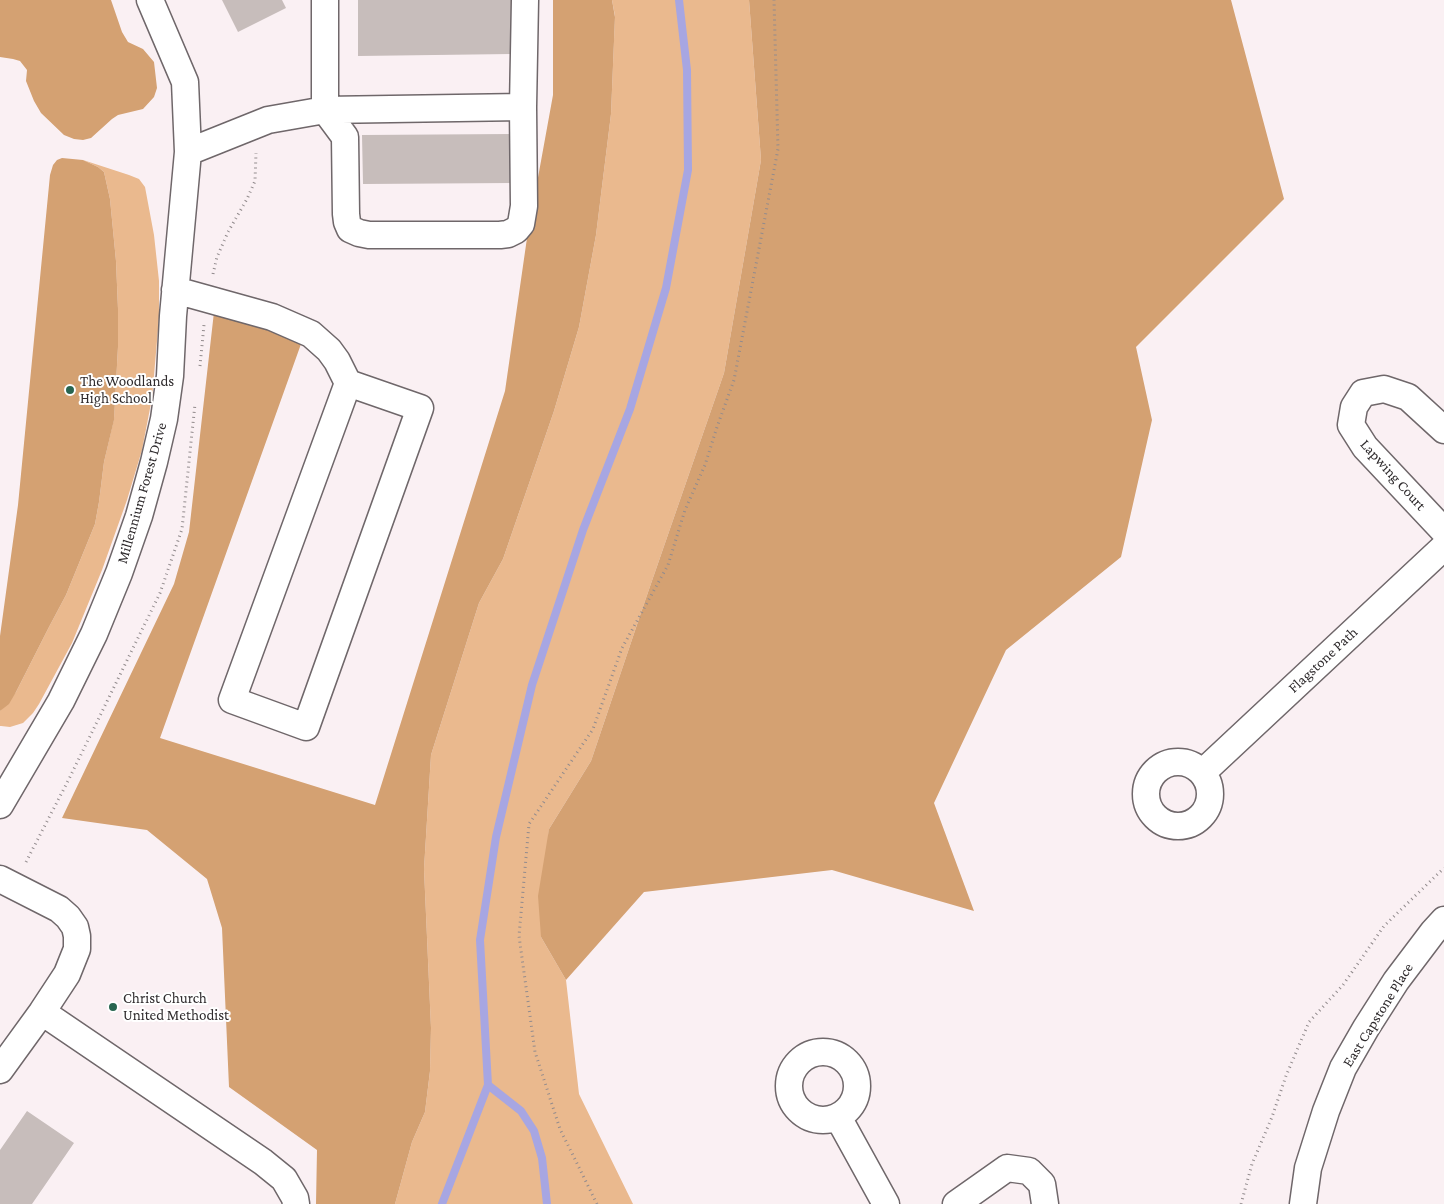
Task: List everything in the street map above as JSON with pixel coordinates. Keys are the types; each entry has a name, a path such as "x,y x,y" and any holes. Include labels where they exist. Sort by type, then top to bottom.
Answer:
{"street":[{"name":"Millennium Forest Drive","path":"0,805 61,701 94,634 120,573 144,498 164,419 170,376 175,290 188,152 185,82 150,0"},
{"path":"325,0 325,110 345,138 347,222 350,229 359,234 369,235 500,235 516,230 521,224 523,216 525,0"},
{"path":"188,152 268,120 325,110 523,107"},
{"path":"175,290 272,318 311,334 337,361 348,383 420,408 306,727 232,700 348,383"},
{"name":"Lapwing Court","path":"1444,430 1408,397 1384,389 1363,393 1354,408 1352,425 1365,447 1444,531"},
{"name":"Flagstone Path","path":"1202,773 1444,547"},
{"path":"0,879 58,909 75,926 77,936 77,949 68,974 0,1070"},
{"name":"East Capstone Place","path":"1303,1204 1308,1168 1326,1111 1343,1068 1396,981 1444,920"},
{"path":"42,1012 263,1162 284,1179 295,1198 296,1204"},
{"path":"838,1117 886,1204"},
{"path":"956,1204 1007,1168 1029,1170 1042,1184 1045,1204"}],"path":[{"path":"597,1204 560,1129 535,1052 519,936 529,824 593,729 622,648 668,565 685,510 705,465 734,380 778,149 774,0"},
{"path":"1241,1204 1252,1164 1309,1022 1343,985 1384,926 1444,868"}],"shaded area":[{"path":"0,0 111,0 122,32 128,42 143,49 154,62 157,88 154,97 143,109 118,115 91,138 83,140 74,139 64,135 41,113 26,81 27,70 20,61 0,57"},
{"path":"553,0 612,0 615,17 611,114 596,235 579,327 554,411 503,559 479,603 431,755 424,869 431,1028 430,1071 425,1112 412,1142 395,1204 316,1204 317,1150 229,1087 222,928 207,879 147,830 62,818 174,584 189,532 214,312 265,328 301,344 160,738 375,805 505,391 527,238 553,95"},
{"path":"612,0 749,0 761,160 724,373 591,761 549,829 541,937 566,980 579,1094 633,1204 395,1204 412,1142 425,1112 430,1071 431,1028 424,869 431,755 479,603 503,559 554,411 579,327 596,235 611,114 615,16"},
{"path":"749,0 1231,0 1284,199 1136,347 1152,420 1121,557 1006,650 934,803 974,911 832,870 644,892 566,980 541,937 538,896 549,829 591,761 724,373 761,160"},
{"path":"62,158 83,160 104,172 110,199 118,309 114,420 104,462 95,524 66,595 16,692 9,704 0,711 0,636 18,505 50,175 53,165"},
{"path":"83,160 139,179 145,187 154,235 159,281 159,318 152,398 142,450 127,500 102,570 72,643 33,713 23,723 10,727 0,726 0,711 16,692 66,595 95,524 104,462 114,419 118,309 110,199 104,172"}],"building":[{"path":"222,0 282,0 286,8 238,32"},
{"path":"358,0 511,0 511,54 358,56"},
{"path":"511,134 512,183 363,184 362,135"},
{"path":"27,1111 74,1143 32,1204 0,1204 0,1150"}],"waterway":[{"path":"547,1204 542,1158 534,1131 521,1111 488,1085 480,940 496,837 532,685 583,530 630,409 666,288 688,170 687,70 679,0"},
{"path":"442,1204 488,1085"}],"place":[{"name":"The Woodlands High School","path":"70,390"},
{"name":"Christ Church United Methodist","path":"113,1007"}]}
